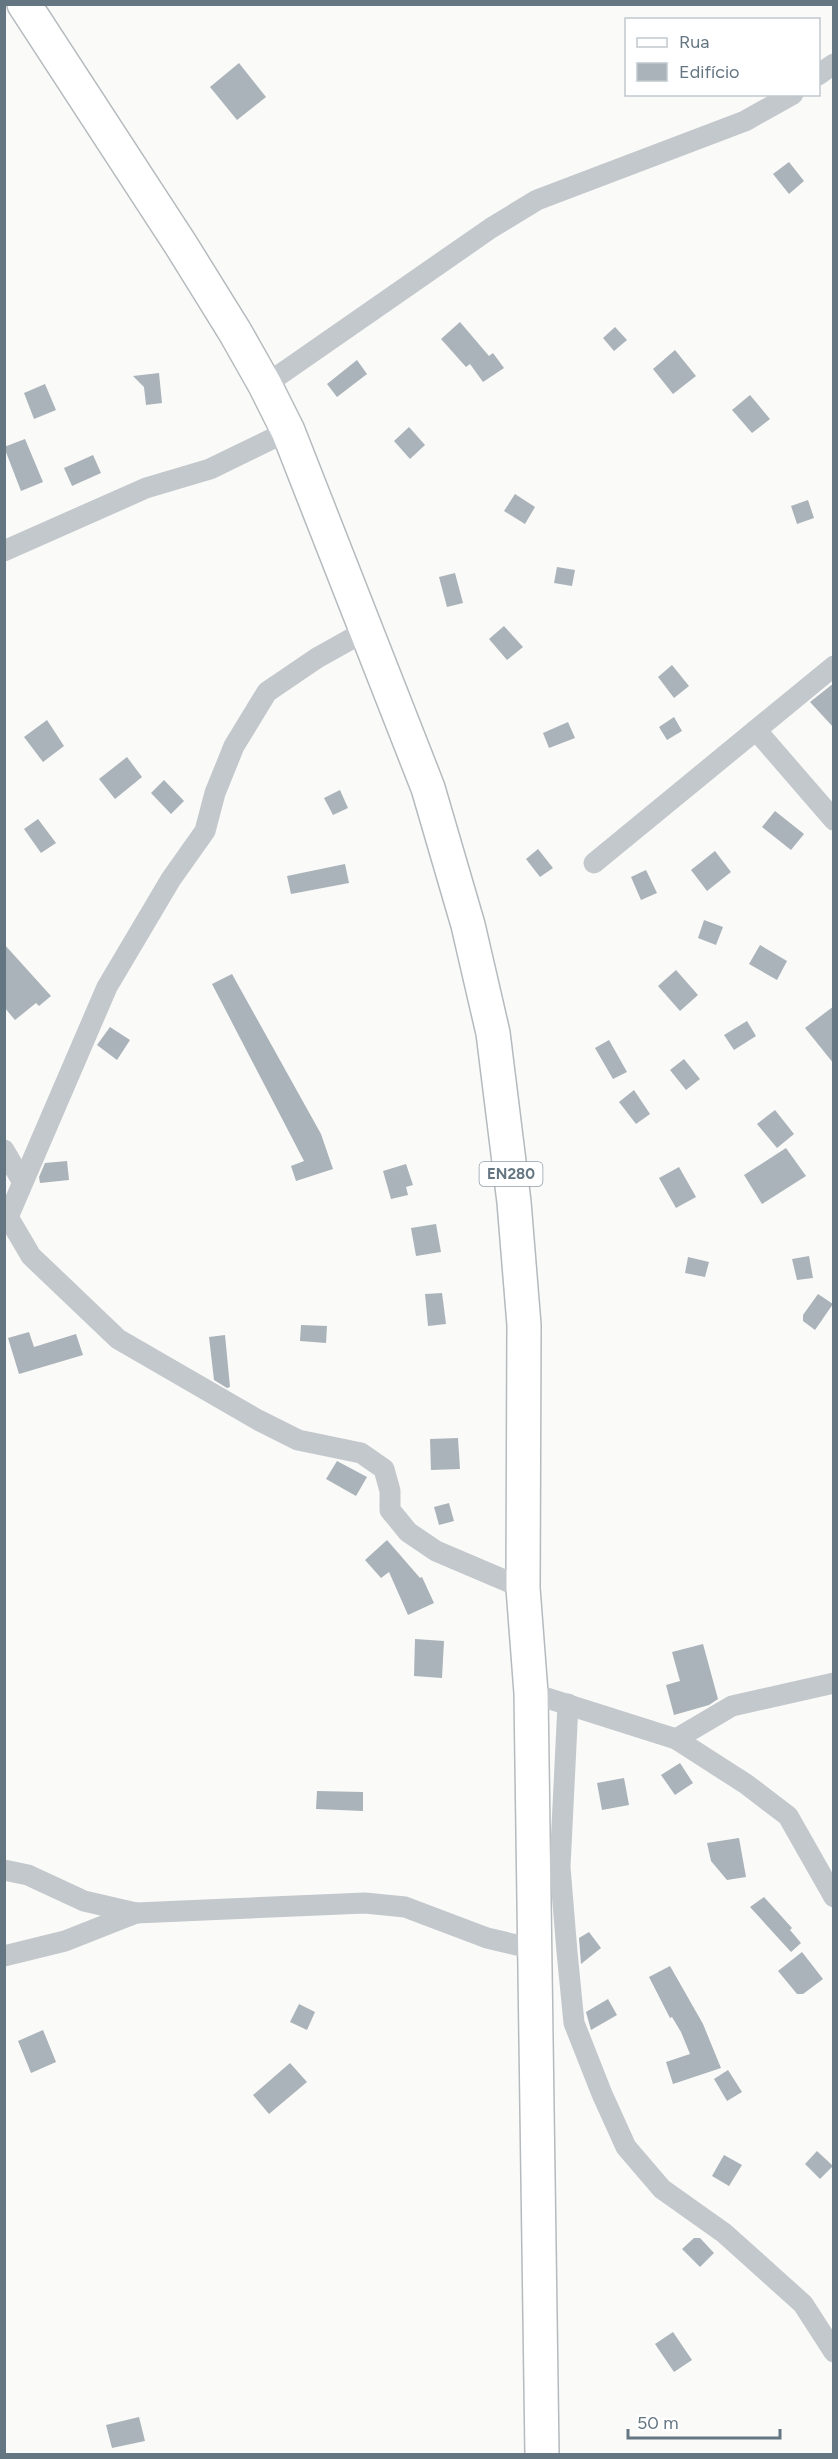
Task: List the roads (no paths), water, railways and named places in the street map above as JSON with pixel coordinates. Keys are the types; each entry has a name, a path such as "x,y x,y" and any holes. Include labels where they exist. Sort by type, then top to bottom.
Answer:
{"main road":[{"name":"EN280","path":"24,4 235,332 288,431 428,789 468,925 493,1033 514,1202 524,1325 523,1588 531,1693 542,2454"}],"street":[{"path":"820,74 834,64"},
{"path":"265,385 491,228 537,200 745,121 789,96"},
{"path":"4,551 146,488 210,469 288,431"},
{"path":"367,630 317,658 267,692 234,746 215,793 205,831 171,879 107,987 6,1218 31,1256 118,1339 258,1420 298,1440 361,1453 384,1469 390,1491 390,1510 408,1532 436,1551 523,1588"},
{"path":"594,863 834,666"},
{"path":"756,730 834,820"},
{"path":"4,1150 22,1181"},
{"path":"676,1739 732,1706 834,1683"},
{"path":"531,1693 676,1739 746,1784 788,1816 834,1897"},
{"path":"568,1704 560,1868 567,1952 574,2023 602,2094 626,2147 662,2189 724,2233 803,2304 834,2352"},
{"path":"4,1870 28,1875 84,1901 136,1913 365,1903 405,1907 487,1938 534,1949"},
{"path":"4,1956 65,1941 136,1913"}]}
